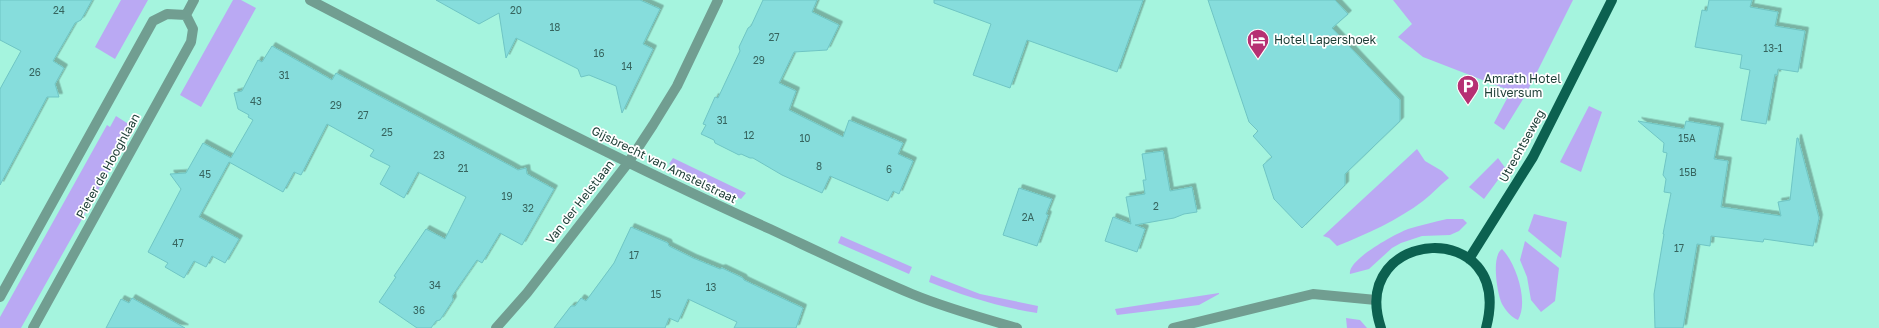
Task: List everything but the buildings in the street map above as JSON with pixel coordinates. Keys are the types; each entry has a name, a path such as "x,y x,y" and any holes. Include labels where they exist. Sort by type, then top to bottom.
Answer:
{"main road":[{"name":"Utrechtseweg","path":"1470,259 1534,157 1612,0"},
{"path":"1381,328 1376,300 1380,283 1388,270 1399,259 1411,252 1423,248 1445,248 1458,252 1470,259 1485,279 1490,290 1490,313 1486,328"}],"street":[{"path":"0,298 153,22 167,14 186,15 194,0"},
{"name":"Gijsbrecht van Amstelstraat","path":"310,0 498,98 628,163 914,294 980,318 1017,328"},
{"name":"Van der Helstlaan","path":"496,328 527,293 628,163 677,86 718,0"},
{"name":"Pieter de Hooghlaan","path":"33,328 191,42 193,29 186,15"},
{"path":"1173,328 1313,294 1376,300"}],"shaded area":[{"path":"121,0 148,0 115,59 95,47"},
{"path":"233,0 241,0 256,8 201,107 180,95"},
{"path":"1393,0 1573,0 1525,96 1504,130 1494,123 1511,91 1423,57 1398,37 1412,24"},
{"path":"1589,106 1602,112 1581,172 1560,162"},
{"path":"116,116 130,125 124,135 128,137 21,328 0,328 0,317 107,125 110,127"},
{"path":"1417,149 1425,161 1442,171 1449,178 1413,208 1371,231 1337,246 1329,238 1323,236"},
{"path":"673,158 746,193 741,199 669,164"},
{"path":"1498,158 1506,169 1484,199 1469,187"},
{"path":"1534,214 1567,222 1561,258 1528,231"},
{"path":"1447,219 1463,219 1467,223 1459,231 1450,235 1422,236 1401,243 1392,248 1369,269 1350,274 1351,268 1356,262 1373,248 1393,236 1408,229"},
{"path":"841,236 912,267 909,274 838,243"},
{"path":"1525,241 1559,268 1555,301 1541,312 1531,300 1527,277 1520,260"},
{"path":"1502,249 1512,263 1519,283 1522,303 1518,320 1505,309 1498,292 1496,267 1499,253"},
{"path":"931,275 980,294 1038,306 1037,313 995,304 955,292 929,282"},
{"path":"1219,293 1199,305 1117,315 1115,309"},
{"path":"1346,318 1360,320 1367,328 1347,328"}],"place":[{"name":"Hotel Lapershoek","path":"1258,60"},
{"name":"Amrath Hotel Hilversum","path":"1468,106"}]}
